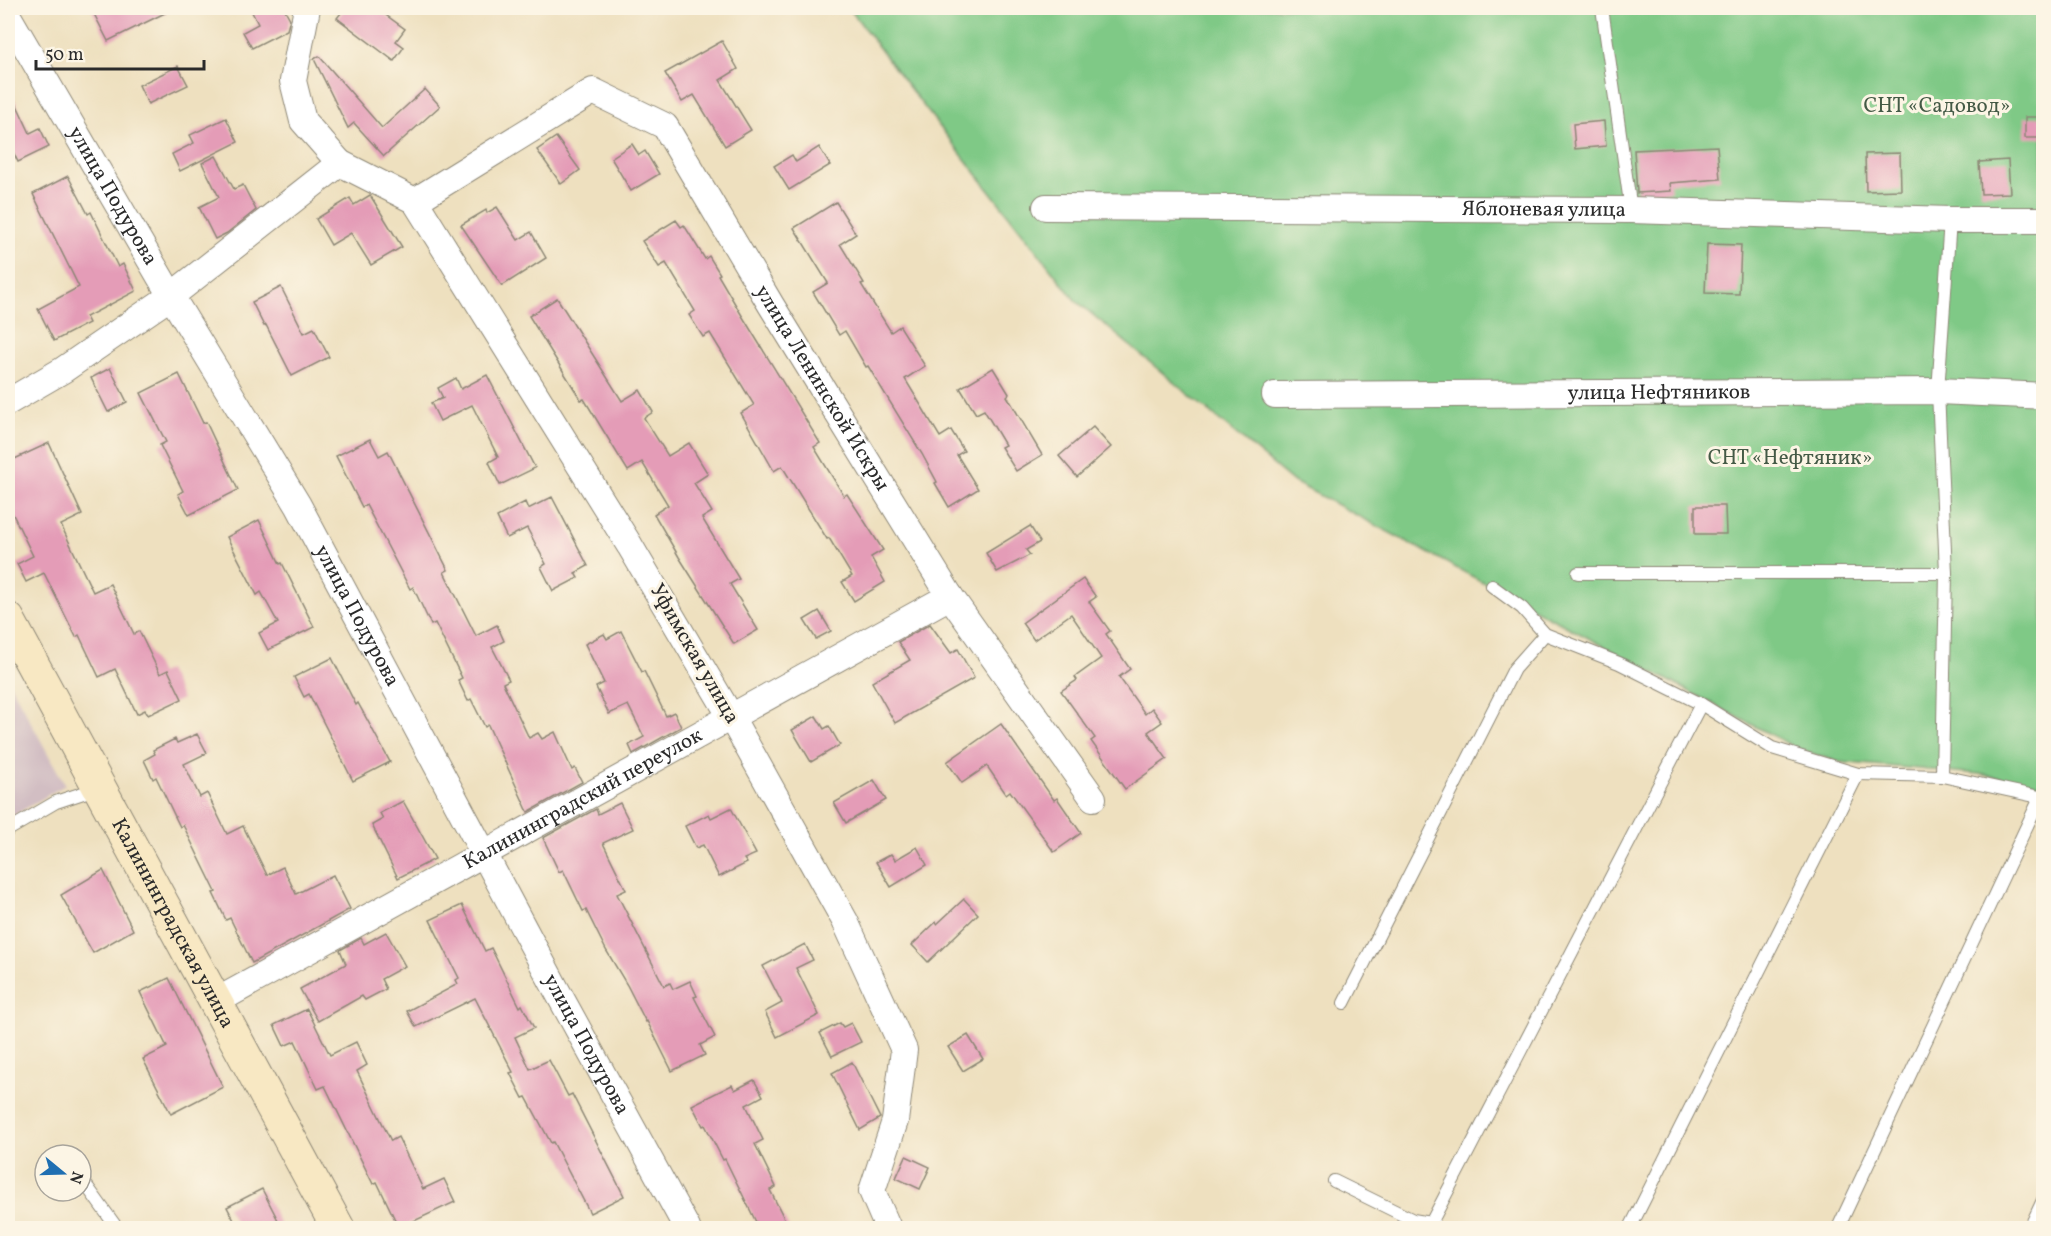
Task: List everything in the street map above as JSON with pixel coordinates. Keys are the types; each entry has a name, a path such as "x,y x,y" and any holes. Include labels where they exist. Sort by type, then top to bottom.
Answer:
{"street":[{"path":"307,8 293,81 303,121 340,163 415,201"},
{"name":"улица Подурова","path":"8,16 171,296 298,505 687,1228"},
{"name":"улица Ленинской Искры","path":"415,201 593,91 665,126 771,305 950,596 1093,798"},
{"path":"8,402 63,370 171,296 340,163"},
{"name":"Уфимская улица","path":"415,201 630,546 731,717 845,921 904,1050 895,1121 873,1191 888,1228"},
{"name":"Яблоневая улица","path":"1046,207 1631,210 1950,220 2043,220"},
{"name":"улица Нефтяников","path":"1275,395 1938,391 2043,396"},
{"name":"Калининградский переулок","path":"215,1002 950,596"},
{"name":"Калининградская улица","path":"8,619 338,1228"}],"lane":[{"path":"1602,8 1631,210"},
{"path":"1942,776 1946,573 1938,391 1950,220"},
{"path":"1578,573 1946,573"},
{"path":"1492,586 1522,608 1545,634 1619,663 1701,704 1772,748 1858,774 1942,776 2042,798 1838,1228"},
{"path":"1344,1003 1514,669 1545,634"},
{"path":"1334,1181 1413,1220 1431,1223 1701,704"},
{"path":"1630,1228 1858,774"},
{"path":"8,830 56,802 99,788"},
{"path":"93,1195 117,1228"},
{"path":"2030,1228 2043,1198"}],"shaded area":[{"path":"8,680 65,785 8,819"}],"green space":[{"name":"СНТ «Нефтяник»","path":"849,8 2043,8 2043,785 1979,774 1838,762 1796,748 1294,482 1075,300"}],"building":[{"path":"91,8 175,8 108,41"},
{"path":"250,8 284,8 290,19 287,30 252,48 243,32 258,24"},
{"path":"345,8 376,8 405,29 396,41 404,47 394,61 337,18"},
{"path":"722,41 738,69 720,80 751,130 725,146 694,95 682,102 665,73"},
{"path":"319,56 382,128 425,89 440,106 384,156 354,123 348,128 314,59"},
{"path":"178,66 188,85 148,104 139,85"},
{"path":"8,86 30,133 40,128 49,147 18,162 8,141"},
{"path":"2025,117 2043,117 2043,138 2025,138"},
{"path":"226,118 238,142 180,171 172,154 194,143 190,135"},
{"path":"1604,121 1606,146 1575,149 1573,124"},
{"path":"556,137 580,170 561,184 537,150"},
{"path":"632,144 639,155 645,151 659,174 631,191 611,158"},
{"path":"1717,146 1720,179 1670,183 1671,191 1637,193 1634,150"},
{"path":"819,147 830,165 789,190 774,166 792,155 796,162"},
{"path":"1900,153 1901,190 1866,191 1865,154"},
{"path":"216,156 234,189 243,185 256,210 227,233 215,239 199,207 219,197 202,163"},
{"path":"2008,160 2010,193 1981,194 1979,162"},
{"path":"68,176 88,214 91,212 118,267 123,264 136,291 86,317 89,323 54,341 38,309 79,287 33,194"},
{"path":"370,195 402,247 371,265 351,233 331,245 316,219 350,198 354,205"},
{"path":"836,202 856,234 840,244 864,283 861,284 891,332 900,326 925,366 905,379 940,437 951,430 964,451 957,455 978,489 949,507 922,454 868,366 866,367 845,331 839,335 813,292 828,283 794,228"},
{"path":"497,207 518,240 531,232 546,258 502,286 461,225 486,210 487,213"},
{"path":"676,220 681,227 684,225 705,259 709,256 741,314 820,443 814,447 844,496 847,494 883,550 871,557 885,582 854,601 842,582 852,576 782,466 774,471 741,413 754,405 710,333 703,337 689,315 695,311 666,263 659,267 642,241"},
{"path":"1707,244 1741,245 1739,294 1705,293"},
{"path":"281,287 304,333 314,328 329,357 292,376 252,302"},
{"path":"557,298 622,401 640,390 653,412 644,418 668,456 689,443 708,474 694,483 712,512 702,518 739,579 730,584 758,630 734,644 654,514 668,505 642,462 628,471 529,316"},
{"path":"110,368 127,402 108,412 91,378"},
{"path":"993,368 1042,455 1016,471 1001,447 1005,445 984,410 976,414 960,388"},
{"path":"179,374 203,423 206,422 238,490 189,515 178,494 183,491 160,445 166,442 141,393"},
{"path":"487,375 535,468 500,485 489,462 498,457 472,405 440,421 431,403 443,398 438,388 456,378 461,389"},
{"path":"1093,427 1111,447 1077,477 1059,456"},
{"path":"370,439 379,456 388,451 448,570 444,572 476,636 497,625 504,641 492,647 509,680 503,683 529,738 538,733 542,739 555,732 572,770 575,768 582,782 528,812 488,725 485,727 471,699 468,701 458,680 462,678 435,623 431,625 413,587 410,589 366,505 362,507 336,456"},
{"path":"49,443 82,515 61,525 93,592 110,584 134,634 139,631 160,674 168,670 182,699 148,715 145,710 137,714 115,669 99,677 79,635 76,637 44,573 26,582 17,564 33,556 8,504 8,462"},
{"path":"552,497 588,566 575,573 578,578 553,591 541,567 546,564 527,528 507,538 497,517 525,502 528,509"},
{"path":"1695,506 1725,506 1726,534 1695,534"},
{"path":"259,520 314,627 268,650 259,633 278,623 261,592 257,595 227,537"},
{"path":"1030,526 1040,542 1026,550 1030,555 997,572 986,553"},
{"path":"1083,579 1096,597 1089,602 1110,631 1106,634 1130,669 1119,677 1145,714 1152,708 1162,722 1148,732 1167,759 1125,789 1091,741 1095,738 1061,691 1077,680 1075,677 1101,658 1071,614 1034,640 1022,623"},
{"path":"819,611 831,631 816,639 804,620"},
{"path":"930,624 951,653 958,649 974,678 895,723 872,682 910,660 898,642"},
{"path":"621,631 666,716 674,712 681,727 633,754 629,745 644,737 628,705 609,714 596,687 604,683 585,644 604,634 607,639"},
{"path":"332,658 356,705 358,703 390,762 353,781 309,694 304,697 294,677"},
{"path":"816,716 824,729 829,726 840,745 811,762 792,730"},
{"path":"1001,724 1054,800 1057,798 1081,833 1054,852 1010,791 1006,794 987,766 962,783 947,762"},
{"path":"197,734 207,753 184,764 200,797 207,793 227,834 243,826 267,875 283,867 296,894 333,875 350,909 252,963 230,918 226,920 213,893 216,892 183,825 180,827 156,777 153,779 144,760 155,754 153,750 175,739 177,743"},
{"path":"874,780 886,800 846,823 834,803"},
{"path":"403,801 435,859 398,878 372,825 383,819 380,813"},
{"path":"620,803 633,829 603,843 626,890 617,894 664,986 670,983 673,989 690,981 697,996 694,997 715,1037 700,1045 705,1055 672,1071 586,910 583,911 563,870 559,872 543,838 596,809 598,814"},
{"path":"731,808 756,854 744,859 747,863 719,877 703,845 696,848 685,826 709,814 711,818"},
{"path":"917,847 927,865 891,887 876,862 891,854 895,860"},
{"path":"103,870 133,930 93,953 61,895"},
{"path":"964,899 978,914 928,962 912,945"},
{"path":"462,905 485,951 491,948 520,1007 522,1005 534,1028 515,1037 530,1069 549,1060 568,1096 572,1094 624,1196 590,1213 553,1142 551,1143 526,1097 523,1098 510,1073 513,1072 475,998 416,1027 407,1011 458,984 456,980 459,978 430,920"},
{"path":"386,932 405,966 381,979 386,989 365,1000 362,996 318,1021 300,989 346,964 340,950 361,938 364,944"},
{"path":"805,944 813,960 796,968 819,1015 777,1037 765,1012 782,1003 763,966"},
{"path":"169,978 223,1087 171,1114 143,1059 167,1047 140,992"},
{"path":"307,1009 330,1055 356,1042 367,1065 357,1071 391,1141 398,1137 423,1189 444,1179 455,1202 399,1228 377,1182 373,1184 325,1086 318,1089 295,1041 284,1046 274,1025"},
{"path":"840,1023 843,1027 851,1023 861,1042 832,1056 820,1033"},
{"path":"968,1035 983,1059 963,1071 948,1047"},
{"path":"852,1062 880,1118 860,1130 832,1073"},
{"path":"754,1080 763,1096 746,1105 763,1140 755,1144 776,1187 770,1190 789,1228 759,1228 725,1159 723,1160 692,1105 732,1085 735,1090"},
{"path":"906,1156 930,1167 920,1189 896,1178"},
{"path":"262,1189 282,1228 238,1228 227,1207"}],"park label":[{"name":"СНТ «Садовод»","path":"1937,106"}]}
